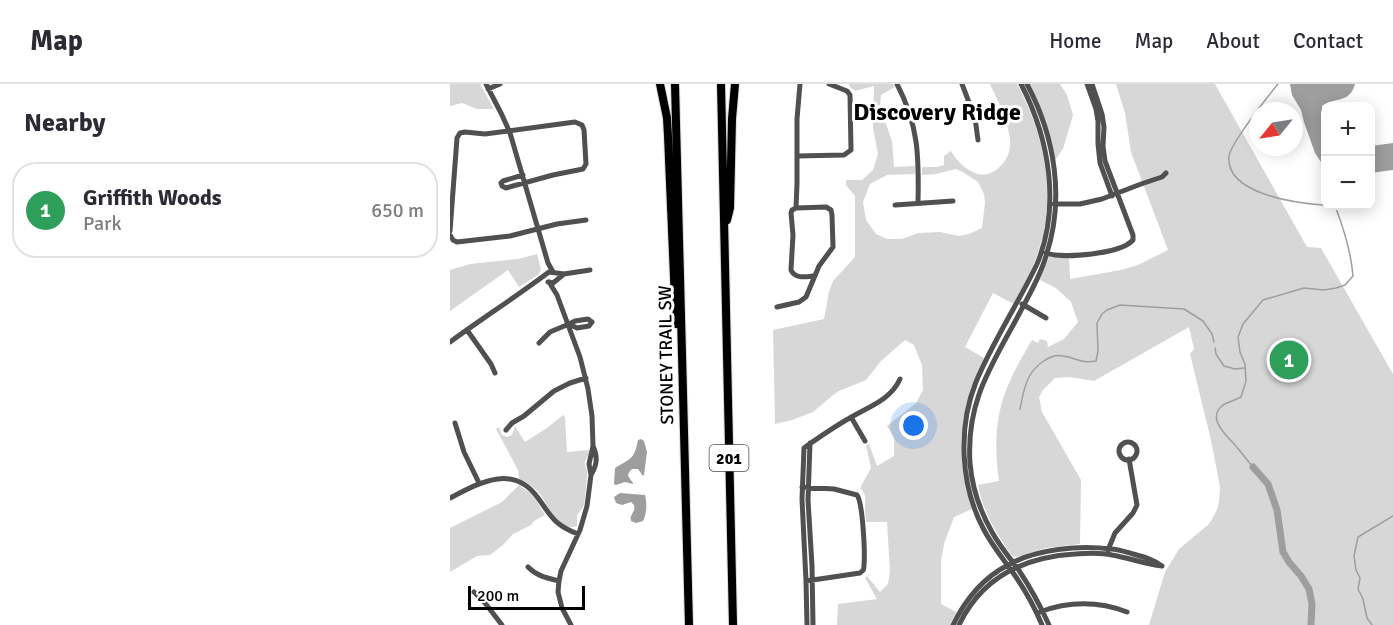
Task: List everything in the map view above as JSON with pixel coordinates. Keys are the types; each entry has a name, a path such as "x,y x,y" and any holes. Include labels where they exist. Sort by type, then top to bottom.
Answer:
{"highway":[{"path":"660,84 668,126 678,396 683,434"},
{"name":"STONEY TRAIL SW","path":"675,84 689,625"},
{"name":"201","path":"721,84 733,625"},
{"path":"724,233 730,208 735,84"}],"street":[{"path":"500,84 487,86 509,130 551,273 557,276 557,295"},
{"path":"796,207 797,119 800,84"},
{"path":"797,156 844,155 851,150 850,95 829,84"},
{"path":"897,84 909,109 916,138 919,161 918,203"},
{"path":"962,84 975,118 978,140"},
{"path":"1021,84 1042,135 1053,204"},
{"path":"1027,84 1043,121 1051,148 1055,176 1053,227 1039,276 1021,303 976,391 967,438 974,488 982,518 1012,566 1028,584 1048,625"},
{"path":"1045,253 1059,256 1106,251 1131,244 1134,236 1099,157 1098,121 1087,84"},
{"path":"1092,84 1102,114 1105,161 1114,195"},
{"path":"523,175 503,181 501,185 506,188 583,169 586,164 583,127 575,122 542,128 485,134 465,132 458,135 450,233 453,240 458,242 510,236 566,222 586,220"},
{"path":"1053,204 1080,204 1114,195 1162,177 1166,173"},
{"path":"895,205 952,201"},
{"path":"777,307 804,299 813,276 832,247 830,209 796,207 791,213 793,235 791,270 796,276 813,276"},
{"path":"450,342 551,273 564,274 590,270"},
{"path":"551,273 546,278 557,295 586,378 596,462 591,475 585,514 559,581 558,592 562,608 571,625"},
{"path":"536,284 552,283 564,274"},
{"path":"1021,303 1046,318"},
{"path":"539,343 550,332 568,324"},
{"path":"467,330 495,373"},
{"path":"506,430 555,391 586,378"},
{"path":"813,625 805,487 810,443 886,397 894,390 900,379"},
{"path":"851,417 865,441"},
{"path":"455,423 464,452 479,483"},
{"path":"1110,551 1115,533 1137,505 1129,459"},
{"path":"450,498 489,480 502,478 521,483 536,495 557,523 578,534"},
{"path":"805,487 834,489 857,495 860,502 863,547 862,572 810,581"},
{"path":"955,625 971,599 1012,566 1064,552 1110,551 1155,560 1162,566 1152,565 1110,551"},
{"path":"528,567 543,578 559,581"},
{"path":"807,625 810,581"},
{"path":"474,592 502,625"},
{"path":"1040,612 1071,604 1109,606 1127,612"},
{"path":"1040,612 1042,625"}],"shaded area":[{"path":"450,84 480,84 494,109 477,109 462,103 450,106"},
{"path":"849,84 893,84 895,87 881,95 880,107 892,141 894,167 915,166 915,174 887,175 870,184 863,202 866,220 876,234 887,239 902,239 918,233 940,232 959,236 982,228 985,203 984,194 978,182 956,169 922,175 922,167 944,165 944,156 951,151 961,164 981,175 993,172 1003,163 1009,152 1009,131 990,84 1017,84 1034,123 1045,165 1047,207 1039,249 1031,270 1014,304 993,293 965,347 984,358 969,395 962,432 963,470 972,509 954,517 944,544 941,561 941,604 956,612 950,625 837,625 838,604 877,599 865,578 867,576 880,592 888,584 890,572 887,522 866,522 865,497 860,488 871,468 866,445 869,444 877,466 894,456 894,437 887,426 916,403 923,390 922,365 914,345 905,340 881,361 866,380 839,391 813,412 775,424 773,330 824,319 833,281 855,257 855,196 846,185 846,180 862,180 873,170 878,154 873,128 874,86 855,91"},
{"path":"1030,84 1060,84 1067,95 1073,115 1063,149 1055,160 1045,121"},
{"path":"1116,84 1215,84 1249,144 1249,156 1256,156 1307,247 1321,248 1393,374 1393,625 1149,625 1165,572 1179,549 1209,524 1219,502 1220,487 1211,440 1190,354 1194,349 1189,327 1094,381 1069,377 1055,378 1039,397 1042,412 1081,480 1080,544 1046,548 1017,557 1012,556 991,522 978,485 999,481 996,456 997,430 1001,405 1010,381 1032,340 1038,343 1040,339 1047,341 1048,347 1064,339 1078,322 1071,302 1056,288 1040,280 1049,257 1069,257 1070,279 1138,265 1168,250 1131,152 1125,113"},
{"path":"1290,84 1355,84 1349,95 1329,102 1321,102 1321,162 1315,153 1304,122 1303,102 1296,102"},
{"path":"1393,143 1393,170 1375,172 1375,145"},
{"path":"537,254 541,270 538,275 519,287 508,270 450,311 450,270 470,264 518,259"},
{"path":"563,415 567,452 589,450 585,462 587,473 584,505 577,515 577,526 571,527 559,521 539,493 519,479 518,470 496,429 499,427 502,435 507,437 512,435 515,426 525,442"},
{"path":"638,440 644,441 647,452 644,475 638,469 632,469 628,476 633,484 625,482 614,484 615,468 631,458"},
{"path":"519,485 533,495 545,515 513,534 490,555 477,556 450,572 450,528 502,502"},
{"path":"620,493 645,495 646,508 643,521 636,523 631,521 634,505 631,502 622,505 616,503 614,497"}],"waterway":[{"path":"1278,84 1250,120 1231,150 1229,156 1231,169 1238,179 1264,194 1280,199 1321,205"},
{"path":"1253,467 1219,426 1216,415 1223,405 1241,397 1246,381 1245,364 1240,352 1238,337 1243,324 1263,300 1304,288 1324,290 1336,288 1345,285 1353,276 1347,240 1336,210"},
{"path":"1020,409 1027,381 1043,361 1053,356 1096,361 1097,323 1107,310 1120,305 1184,309 1203,321 1212,334 1214,342"},
{"path":"1215,348 1224,366 1235,369 1244,368"},
{"path":"1253,467 1268,484 1277,510 1283,552 1309,589 1312,604 1311,625"},
{"path":"1372,625 1367,618 1363,599 1358,589 1360,578 1354,556 1358,537 1393,516"}],"place":[{"name":"Griffith Woods","path":"1289,360"}],"district":[{"name":"Discovery Ridge","path":"937,112"}]}
